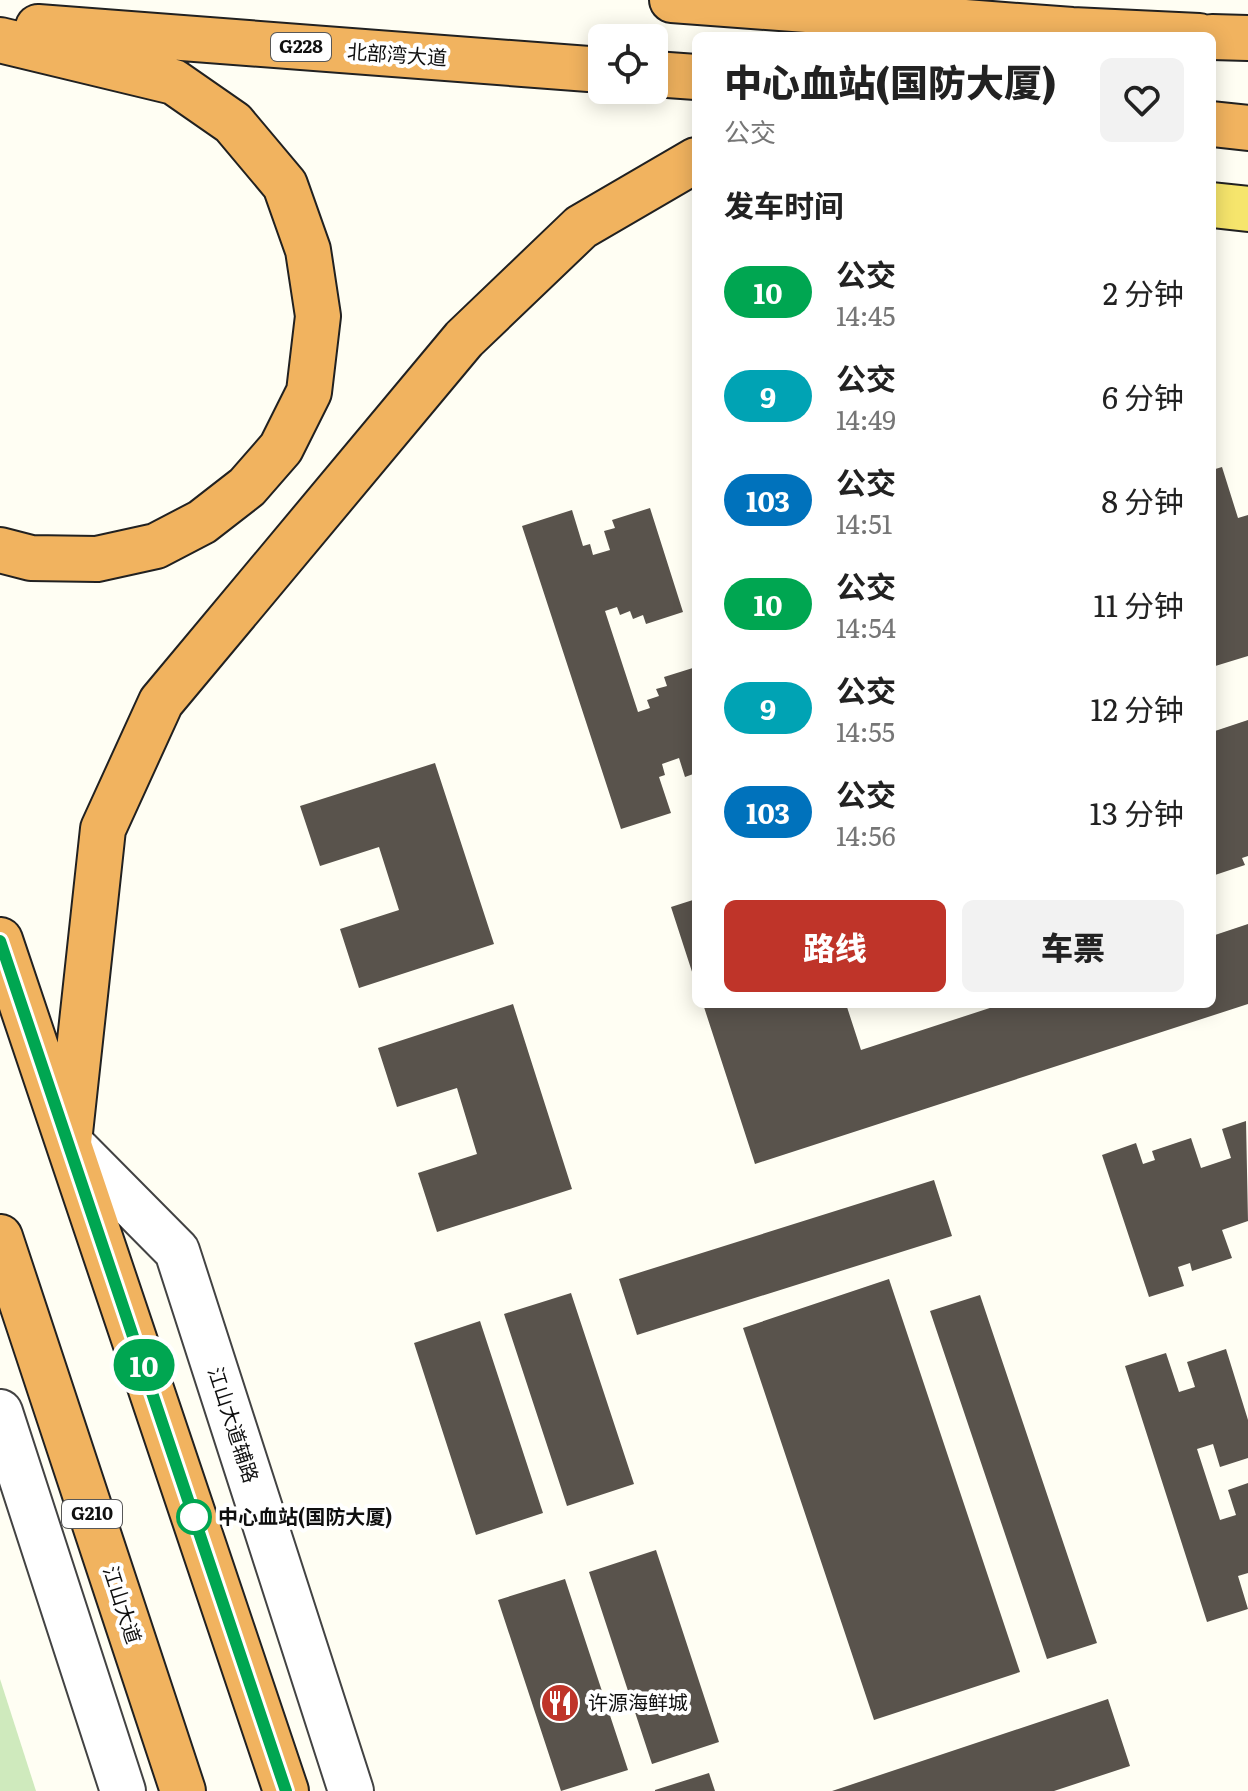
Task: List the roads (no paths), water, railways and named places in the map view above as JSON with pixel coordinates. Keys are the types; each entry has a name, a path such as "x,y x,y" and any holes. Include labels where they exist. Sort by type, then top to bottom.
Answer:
{"highway":[{"path":"672,0 854,7 1114,32"},
{"name":"北部湾大道","path":"0,25 588,69"},
{"path":"1216,37 1248,38"},
{"path":"0,40 174,82 233,123 285,185 308,250 318,316 309,392 281,448 247,487 202,522 156,546 97,559 31,558 0,550"},
{"path":"668,75 692,77"},
{"path":"1216,124 1248,128"},
{"path":"69,1142 103,829 161,702 464,339 581,227 692,162"},
{"path":"0,940 286,1791"},
{"name":"江山大道","path":"0,1237 183,1791"}],"main road":[{"path":"854,7 933,0"},
{"path":"1216,205 1248,209"}],"street":[{"name":"江山大道辅路","path":"69,1142 177,1251 351,1791"},
{"path":"0,1412 123,1791"}],"place":[{"name":"中心血站(国防大厦)","path":"194,1517"},
{"name":"许源海鲜城","path":"560,1703"}]}
